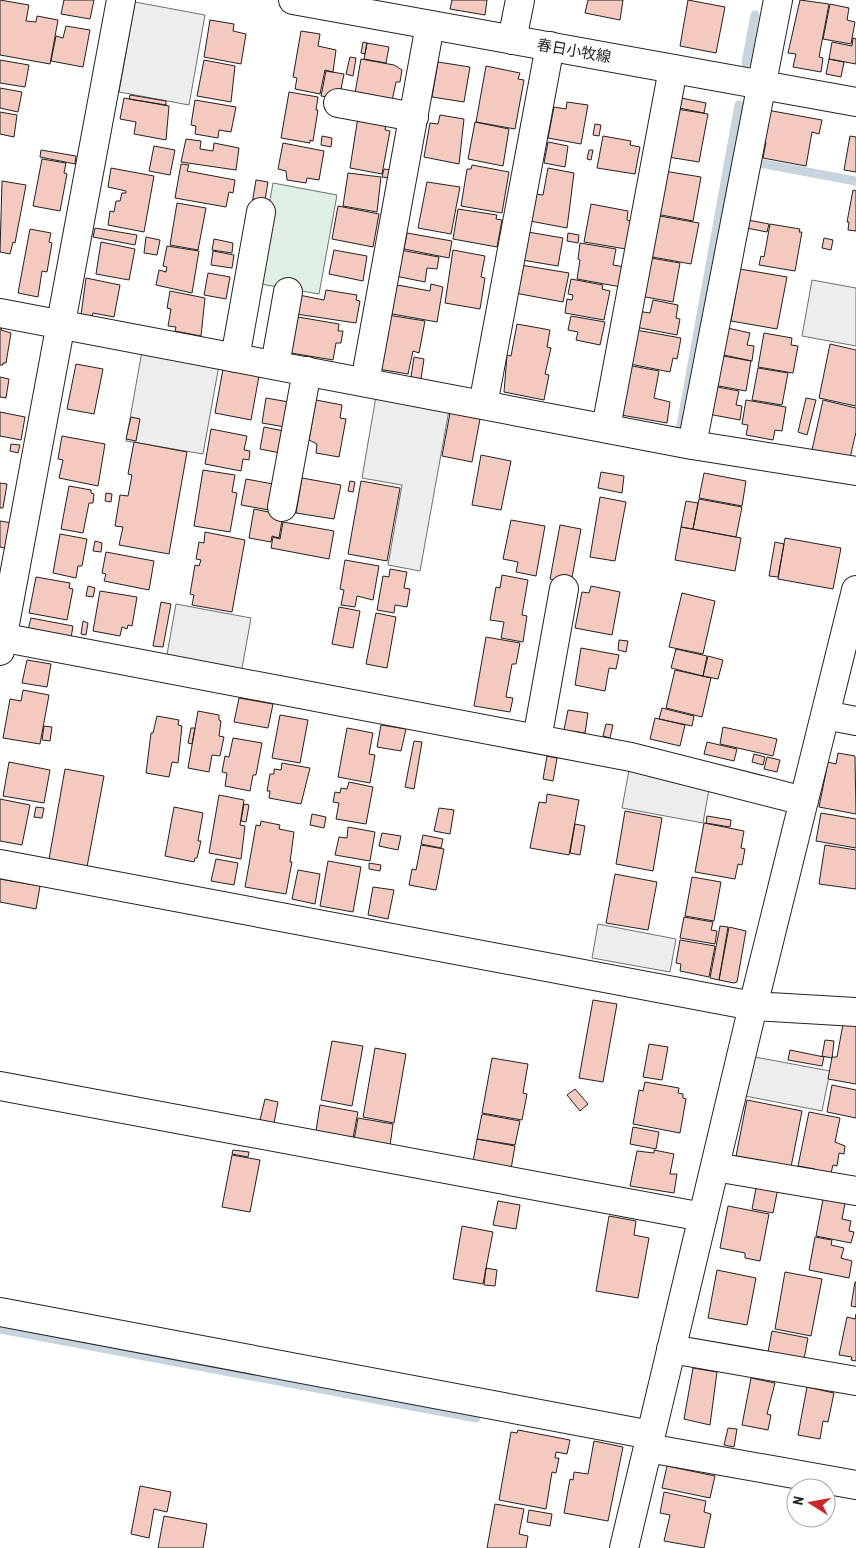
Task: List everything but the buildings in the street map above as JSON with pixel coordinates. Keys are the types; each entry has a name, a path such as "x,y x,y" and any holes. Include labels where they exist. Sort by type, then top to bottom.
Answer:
{"street":[{"path":"121,0 1,642 631,756 804,801"},
{"name":"春日小牧線","path":"293,0 856,102"},
{"path":"512,40 520,0"},
{"path":"692,444 778,0"},
{"path":"365,382 430,25"},
{"path":"483,405 550,46"},
{"path":"606,428 673,69"},
{"path":"338,103 414,117"},
{"path":"234,358 261,212"},
{"path":"274,365 288,292"},
{"path":"0,313 692,444 856,471"},
{"path":"282,508 308,371"},
{"path":"537,738 564,588"},
{"path":"624,1548 753,1006 856,590"},
{"path":"825,715 856,721"},
{"path":"0,864 753,1006 856,1012"},
{"path":"0,1086 703,1217"},
{"path":"715,1167 856,1190"},
{"path":"0,1312 856,1485"},
{"path":"671,1349 856,1381"}],"green space":[{"path":"273,183 337,195 319,294 255,283"}],"shaded area":[{"path":"135,2 205,15 189,105 119,92"},
{"path":"812,280 856,288 856,346 802,336"},
{"path":"142,351 219,365 203,454 126,441"},
{"path":"376,396 449,410 420,571 388,565 402,485 362,478"},
{"path":"176,604 251,618 241,674 166,660"},
{"path":"629,770 709,789 703,823 622,808"},
{"path":"598,924 676,939 670,972 592,958"},
{"path":"755,1057 830,1071 822,1111 745,1096"}],"waterway":[{"path":"746,63 755,15"},
{"path":"680,431 739,105"},
{"path":"754,162 856,181"},
{"path":"0,1329 476,1418"}]}
